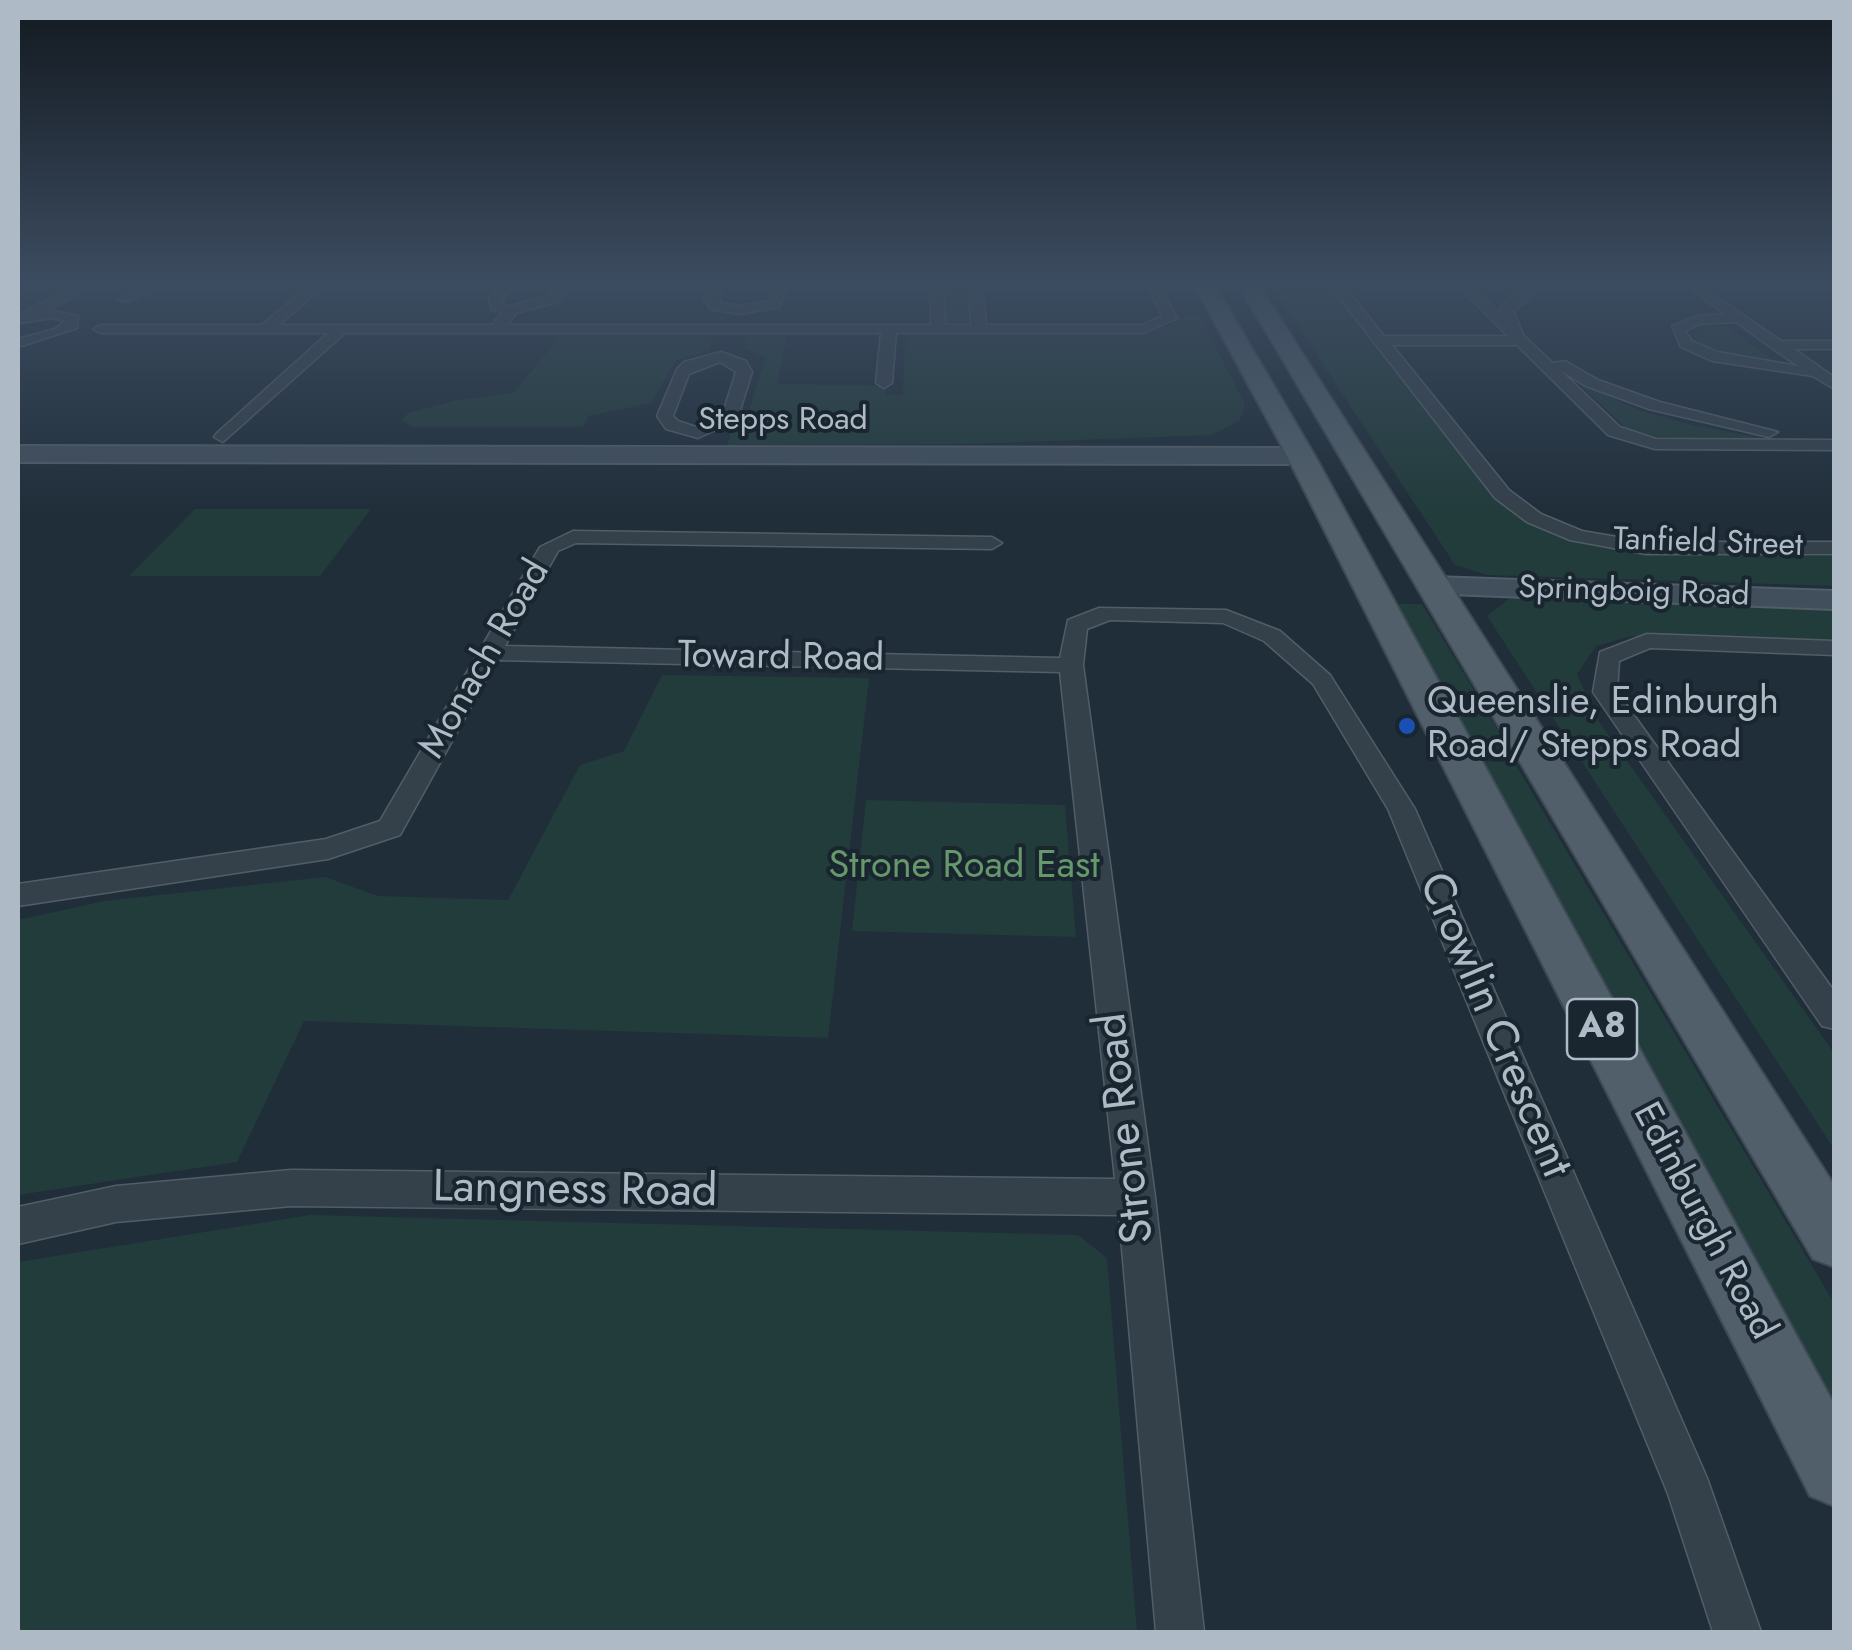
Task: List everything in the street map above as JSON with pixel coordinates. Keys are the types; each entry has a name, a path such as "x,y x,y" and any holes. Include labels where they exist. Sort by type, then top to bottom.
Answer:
{"main road":[{"name":"Edinburgh Road","path":"1247,361 1834,1472"},
{"name":"A8","path":"1297,361 1834,1238"},
{"name":"Stepps Road","path":"18,454 266,454 694,445 1300,456"},
{"name":"Stepps Road","path":"18,466 266,454"},
{"path":"1300,456 1358,457"},
{"path":"1369,586 1434,586"},
{"name":"Springboig Road","path":"1434,586 1834,600"}],"street":[{"path":"223,437 306,361"},
{"path":"703,361 688,365 682,372 665,416 694,445 731,416 744,372 741,364 734,361"},
{"path":"884,382 886,361"},
{"name":"Tanfield Street","path":"1397,361 1502,494 1534,518 1577,536 1646,548 1834,548"},
{"path":"1542,361 1614,431 1654,444 1834,445 1655,406 1592,384 1554,361"},
{"path":"1735,361 1816,372"},
{"path":"1800,361 1834,384"},
{"name":"Monach Road","path":"18,895 328,850 390,828 550,547 573,537 992,543"},
{"name":"Crowlin Crescent","path":"1076,624 1106,613 1226,617 1272,636 1322,680 1401,809 1692,1494 1737,1632"},
{"name":"Strone Road","path":"1076,624 1071,666 1136,1197 1180,1632"},
{"path":"1834,648 1647,641 1608,657 1604,692 1834,1016"},
{"name":"Toward Road","path":"492,653 1071,666"},
{"name":"Langness Road","path":"18,1226 116,1204 291,1188 1136,1197"}],"green space":[{"path":"540,361 675,361 651,403 588,416 583,427 412,427 402,420 408,413 454,401 514,393"},
{"path":"765,361 782,361 777,384 880,386 887,390 885,395 903,395 904,361 1223,361 1245,405 1240,420 1212,435 968,444 727,445 731,433 745,425"},
{"path":"1321,361 1388,361 1491,494 1527,523 1579,543 1650,555 1834,556 1834,586 1487,575 1455,565"},
{"path":"1578,383 1639,410 1692,425 1779,441 1658,438 1626,428"},
{"path":"195,509 371,509 320,576 129,576"},
{"path":"1510,598 1834,608 1834,642 1632,636 1596,646 1577,674 1598,720 1834,1053 1834,1149 1487,616"},
{"path":"1390,604 1422,604 1508,747 1471,748"},
{"path":"662,675 869,678 828,1038 304,1021 237,1162 18,1195 18,920 104,901 325,877 378,896 508,900 580,765 624,751"},
{"path":"1479,761 1514,762 1834,1303 1834,1411"},
{"name":"Strone Road East","path":"866,800 1065,805 1076,937 852,931"},
{"path":"310,1215 1078,1235 1107,1258 1137,1632 18,1632 18,1262"}],"place":[{"name":"Queenslie, Edinburgh Road/ Stepps Road","path":"1407,726"}]}
